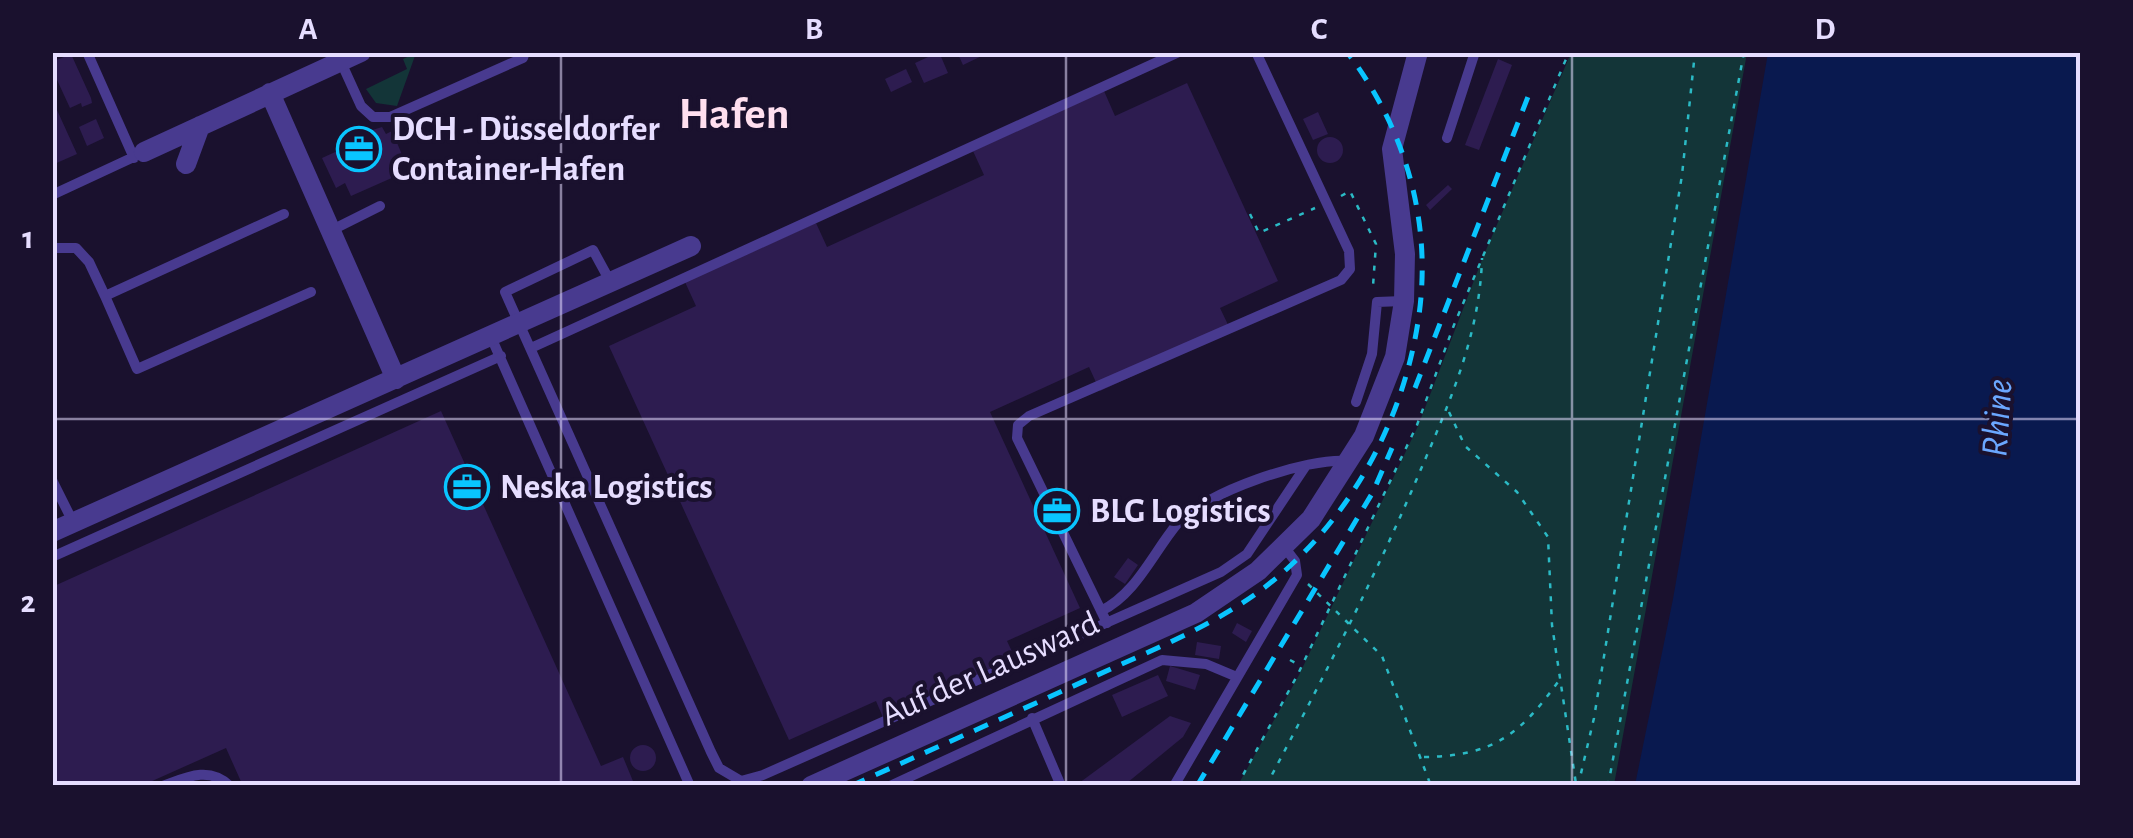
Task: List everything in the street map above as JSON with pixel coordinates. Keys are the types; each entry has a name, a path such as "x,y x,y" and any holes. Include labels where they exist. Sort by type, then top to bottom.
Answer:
{"street":[{"path":"139,154 361,52"},
{"name":"Auf der Lausward","path":"811,786 1196,612 1228,594 1285,548 1321,506 1351,461 1388,380 1404,301 1403,230 1392,149 1418,52"},
{"path":"270,93 396,379"},
{"path":"186,164 200,126"},
{"path":"52,532 396,379 496,347 520,324 691,246"}],"lane":[{"path":"52,194 139,154 87,52"},
{"path":"341,62 361,106 373,117 390,118 523,58 525,52"},
{"path":"531,348 1179,52"},
{"path":"1107,623 1017,438 1018,425 1029,416 1341,280 1350,269 1349,251 1256,52"},
{"path":"1447,138 1474,52"},
{"path":"331,231 380,206"},
{"path":"105,296 284,214"},
{"path":"52,248 76,248 89,262 137,369 312,292"},
{"path":"611,283 594,250 506,292 711,752 729,776 741,781 763,776 1221,572 1247,554 1305,467"},
{"path":"1356,402 1372,354 1377,302 1404,301"},
{"path":"52,557 496,347 687,785"},
{"path":"1101,611 1122,599 1190,512 1321,458 1351,461"},
{"path":"52,480 73,523"},
{"path":"1174,786 1297,575 1295,561 1285,548"},
{"path":"890,786 1162,660 1206,664 1237,678"},
{"path":"1032,718 1061,786"},
{"path":"163,786 199,773 213,775 230,786"}],"path":[{"path":"1238,786 1302,666 1417,425 1482,257 1569,52"},
{"path":"1577,786 1594,718 1682,175 1695,52"},
{"path":"1608,786 1744,52"},
{"path":"1266,786 1350,626 1449,410 1481,298 1482,257"},
{"path":"1449,410 1465,446 1517,492 1548,537 1552,625 1577,786"},
{"path":"1297,575 1382,656 1431,786"},
{"path":"1290,660 1302,666"},
{"path":"1423,758 1487,749 1504,741 1525,727 1561,678"}],"green space":[{"path":"416,53 397,106 376,103 366,89 407,69 403,59"},
{"path":"1571,53 1747,53 1614,785 1238,785 1299,675 1418,426 1483,257"}],"water":[{"name":"Rhine","path":"1768,53 2080,53 2080,785 1635,785 1673,599"}],"building":[{"path":"939,52 948,73 924,83 915,63"},
{"path":"957,52 990,52 963,65"},
{"path":"71,54 91,98 92,103 82,107 81,103 70,108 52,69 52,62"},
{"path":"1498,59 1512,65 1479,150 1465,145"},
{"path":"906,69 912,82 891,92 885,79"},
{"path":"1187,83 1278,281 1220,308 1231,331 1100,391 1089,367 990,412 1080,608 1007,641 1017,662 885,722 876,701 789,740 609,346 696,306 685,282 816,223 827,247 984,175 973,151 1104,91 1115,116"},
{"path":"52,99 77,154 52,165"},
{"path":"1318,112 1328,134 1313,140 1303,119"},
{"path":"96,119 104,138 87,146 79,127"},
{"path":"382,127 386,134 392,131 403,157 397,160 403,173 351,196 345,183 336,188 322,158 344,148 341,140"},
{"path":"1330,137 1339,141 1343,150 1339,159 1330,163 1321,159 1317,150 1321,141"},
{"path":"1448,185 1452,189 1430,210 1426,205"},
{"path":"441,411 601,766 623,757 635,786 243,786 226,748 141,786 52,786 52,587"},
{"path":"1128,558 1138,565 1125,584 1114,577"},
{"path":"1237,623 1252,631 1246,642 1232,633"},
{"path":"1197,642 1221,646 1219,659 1195,655"},
{"path":"1170,666 1200,675 1195,690 1166,681"},
{"path":"1158,675 1168,696 1122,717 1112,695"},
{"path":"1170,716 1191,723 1183,737 1123,786 1075,786"},
{"path":"643,745 652,749 656,758 652,767 643,771 634,767 630,758 634,749"}],"railway":[{"path":"851,786 1201,627 1272,581 1305,552 1334,518 1381,442 1398,401 1411,358 1422,280 1417,210 1410,176 1385,112 1347,52"},
{"path":"1415,388 1531,89"},
{"path":"1197,786 1373,492 1392,448"}],"place":[{"name":"DCH - Düsseldorfer Container-Hafen","path":"359,149"},
{"name":"Neska Logistics","path":"467,487"},
{"name":"BLG Logistics","path":"1057,511"}],"district":[{"name":"Hafen","path":"734,114"}]}
